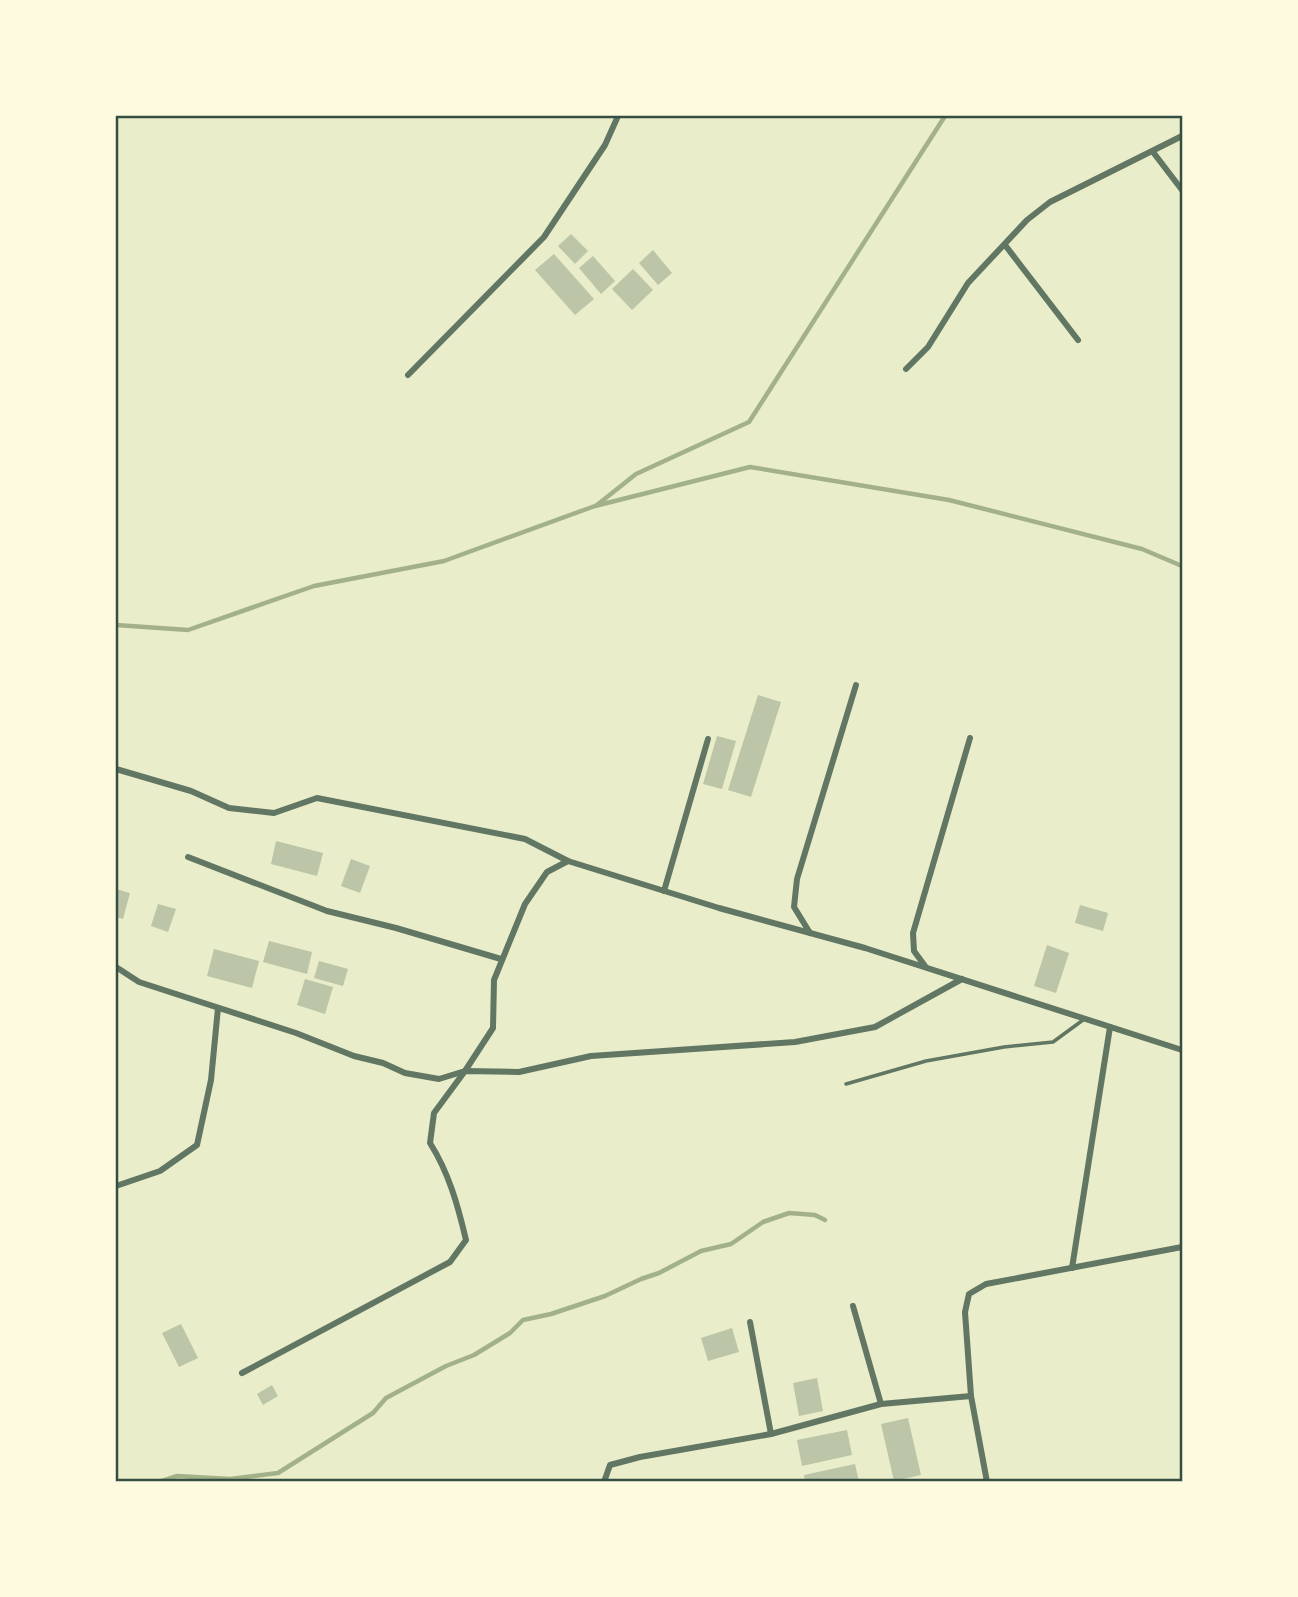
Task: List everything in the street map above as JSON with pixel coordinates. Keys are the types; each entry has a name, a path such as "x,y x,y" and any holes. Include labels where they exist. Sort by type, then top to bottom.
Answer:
{"street":[{"path":"408,375 544,237 605,145 618,116"},
{"path":"906,369 928,347 968,283 1027,220 1050,202 1182,136"},
{"path":"1153,152 1182,190"},
{"path":"1005,245 1078,340"},
{"path":"810,933 794,907 797,879 856,685"},
{"path":"926,967 914,951 913,933 970,738"},
{"path":"664,891 708,739"},
{"path":"116,769 191,791 229,808 274,813 317,798 525,839 568,861 926,967 1182,1050"},
{"path":"188,857 327,911 501,959"},
{"path":"242,1373 450,1262 466,1240 459,1210 441,1161 430,1143 434,1113 493,1028 494,980 525,904 547,872 568,861"},
{"path":"116,967 139,982 354,1056 383,1063 405,1073 439,1079 465,1071 519,1072 591,1056 795,1042 875,1027 962,979"},
{"path":"116,1186 160,1171 197,1145 211,1080 218,1008"},
{"path":"1072,1268 1110,1027"},
{"path":"987,1482 971,1396 965,1312 969,1294 986,1284 1182,1247"},
{"path":"853,1306 881,1404"},
{"path":"750,1322 771,1434"},
{"path":"604,1482 610,1465 640,1457 771,1434 881,1404 971,1396"}],"lane":[{"path":"846,1084 926,1061 1004,1047 1053,1042 1085,1019"}],"building":[{"path":"571,234 588,251 575,264 558,246"},
{"path":"653,250 672,273 658,285 639,263"},
{"path":"554,254 594,299 575,315 535,270"},
{"path":"593,256 615,281 601,294 579,268"},
{"path":"633,269 653,290 632,310 612,289"},
{"path":"758,695 781,702 751,797 728,790"},
{"path":"717,736 736,741 722,789 703,784"},
{"path":"276,841 323,853 317,876 271,864"},
{"path":"351,859 370,866 360,893 341,886"},
{"path":"116,889 130,893 123,919 116,917"},
{"path":"158,904 176,909 168,932 151,926"},
{"path":"1080,905 1108,913 1103,931 1075,923"},
{"path":"269,941 312,952 307,974 263,962"},
{"path":"1047,945 1069,953 1056,993 1034,986"},
{"path":"214,949 259,961 252,988 207,976"},
{"path":"319,961 348,969 343,986 314,978"},
{"path":"305,979 333,987 325,1014 297,1005"},
{"path":"181,1324 198,1358 179,1367 162,1333"},
{"path":"732,1328 739,1352 708,1361 701,1338"},
{"path":"817,1378 823,1411 799,1416 793,1383"},
{"path":"272,1385 278,1396 263,1405 257,1394"},
{"path":"908,1418 921,1475 894,1481 881,1424"},
{"path":"847,1430 852,1455 802,1466 797,1440"},
{"path":"855,1464 859,1482 805,1482 804,1475"}],"waterway":[{"path":"597,505 636,474 749,422 945,116"},
{"path":"116,625 188,630 314,586 444,561 595,506 750,467 949,500 1142,549 1182,566"},
{"path":"159,1482 177,1476 230,1479 278,1473 373,1413 386,1398 446,1366 474,1355 510,1333 523,1320 551,1314 605,1296 701,1251 731,1244 763,1222 789,1213 815,1215 825,1220"}]}
